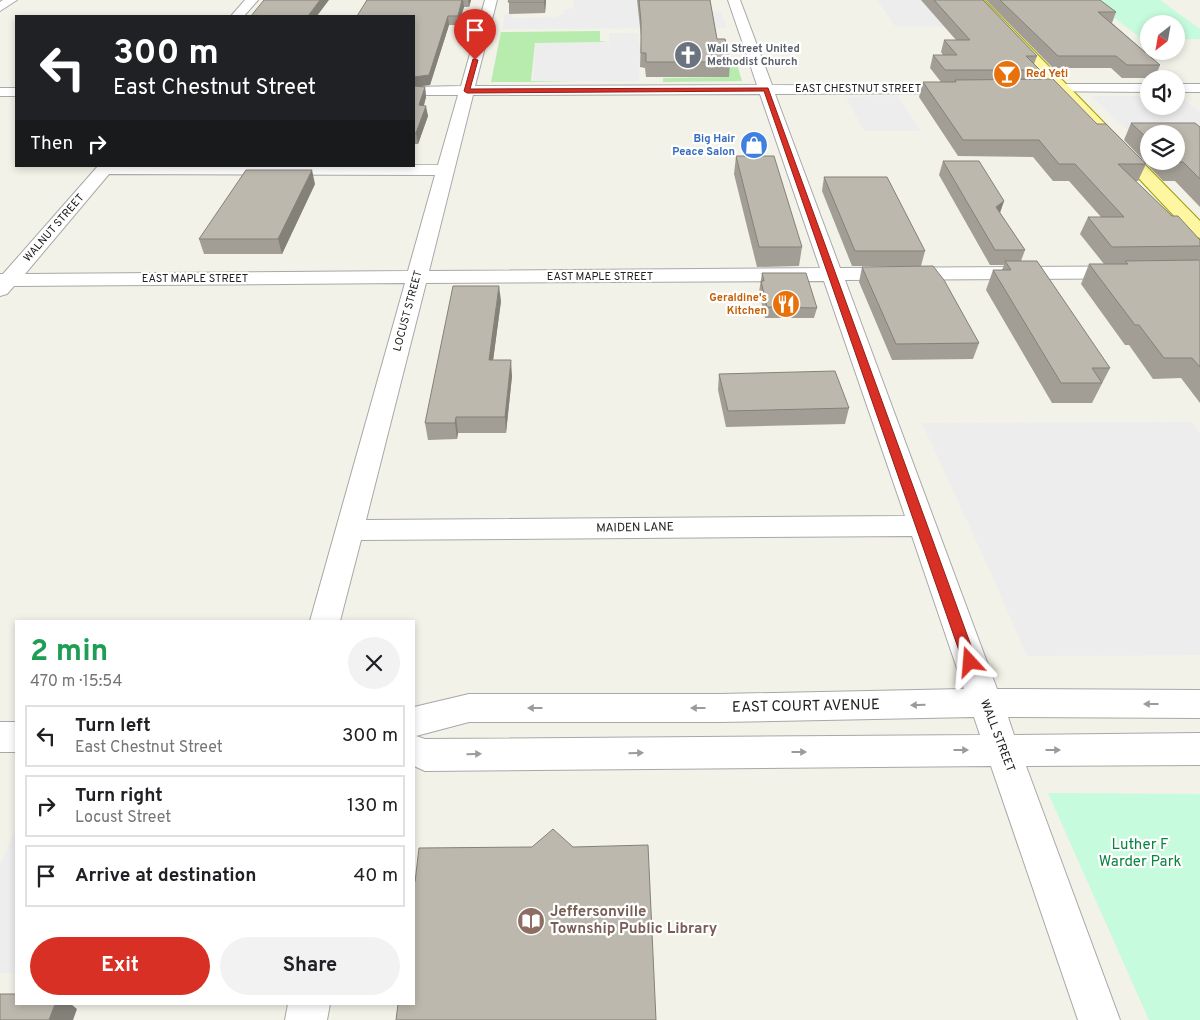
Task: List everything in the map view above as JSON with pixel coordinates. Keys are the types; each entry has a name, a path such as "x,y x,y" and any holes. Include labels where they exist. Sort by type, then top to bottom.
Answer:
{"main road":[{"path":"977,0 1200,232"}],"street":[{"path":"0,7 11,0"},
{"path":"239,15 252,0"},
{"name":"LOCUST STREET","path":"325,620 491,0"},
{"name":"WALL STREET","path":"734,0 984,703 1004,750 1099,1020"},
{"path":"1016,88 1140,88"},
{"path":"1185,88 1200,88"},
{"name":"EAST CHESTNUT STREET","path":"415,91 969,89"},
{"path":"0,92 15,92"},
{"path":"106,168 446,170"},
{"name":"WALNUT STREET","path":"3,283 106,168"},
{"name":"EAST MAPLE STREET","path":"3,283 1200,272"},
{"name":"MAIDEN LANE","path":"349,530 921,526"},
{"name":"EAST COURT AVENUE","path":"415,722 469,708 720,708 984,703 1200,704"},
{"path":"0,737 15,737"},
{"path":"415,751 425,755 1200,749"},
{"path":"306,1020 309,1005"}],"green space":[{"path":"1091,0 1160,0 1181,15 1140,15 1140,37"},
{"path":"1185,18 1200,29 1200,39 1185,39"},
{"path":"600,31 600,41 608,42 535,43 531,81 577,82 491,82 501,32"},
{"path":"726,64 737,64 742,81 663,82 663,78 729,77"},
{"name":"Luther F Warder Park","path":"1048,793 1200,794 1200,1020 1149,1020"}],"shaded area":[{"path":"574,0 636,0 638,10 721,12 727,28 502,29 505,14 512,14 513,18 556,17 563,14 564,10 573,8"},
{"path":"877,0 928,0 950,27 895,26"},
{"path":"609,33 638,33 639,46 645,49 645,57 640,57 639,81 533,81 536,43 609,43"},
{"path":"898,96 920,131 864,131 846,97"},
{"path":"1091,96 1140,96 1140,115 1185,115 1185,100 1200,112 1200,140 1185,136 1185,125 1140,125 1140,136 1135,137"},
{"path":"1192,422 1200,433 1200,655 1027,656 922,423"},
{"path":"15,829 15,973 0,973 0,865"}],"building":[{"path":"264,0 320,0 309,15 252,15"},
{"path":"367,0 462,0 458,16 448,16 429,75 415,77 415,15 358,15"},
{"path":"509,0 545,0 544,2 508,2"},
{"path":"639,0 710,0 717,39 725,39 730,62 646,62 646,53 641,53"},
{"path":"934,0 983,0 1037,56 1026,56 1040,70 945,70 933,55 957,55 944,40 970,40"},
{"path":"1000,0 1100,0 1116,12 1098,12 1140,48 1140,60 1154,60 1160,65 1127,65 1116,56 1058,56"},
{"path":"1053,79 1097,124 1106,124 1140,158 1140,164 1118,164 1172,216 1178,216 1200,240 1200,246 1112,247 1088,217 1124,217 1075,164 1059,164 1039,140 963,140 923,82 956,82 955,80"},
{"path":"415,86 425,87 419,105 426,106 416,133"},
{"path":"1131,123 1195,123 1200,127 1200,179 1185,164 1185,125 1140,125 1140,132"},
{"path":"736,156 774,156 802,247 759,247"},
{"path":"943,161 979,161 1004,201 996,207 1025,250 995,250"},
{"path":"246,170 312,170 278,239 199,239"},
{"path":"824,177 887,177 925,251 855,251"},
{"path":"1200,260 1200,367 1192,358 1164,358 1139,325 1135,325 1089,264 1128,264 1125,261"},
{"path":"1005,261 1037,261 1110,368 1092,368 1102,383 1061,383 993,270 1011,270"},
{"path":"933,266 944,280 979,343 896,344 862,267"},
{"path":"762,273 806,273 817,308 767,307 761,281 764,281"},
{"path":"453,286 499,286 489,360 511,360 505,417 456,417 455,423 425,423"},
{"path":"835,371 849,408 728,411 719,374"},
{"name":"Jeffersonville Township Public Library","path":"553,829 573,847 648,845 656,1020 396,1020 398,1005 415,1005 415,882 419,848 532,847"},
{"path":"0,994 15,994 15,1005 55,1005 49,1020 0,1020"}],"place":[{"name":"Wall Street United Methodist Church","path":"688,55"},
{"name":"Red Yeti","path":"1007,74"},
{"name":"Big Hair Peace Salon","path":"754,145"},
{"name":"Geraldine's Kitchen","path":"786,304"},
{"name":"Jeffersonville Township Public Library","path":"531,921"}],"route":[{"path":"475,60 467,91 766,89 970,662"}]}
